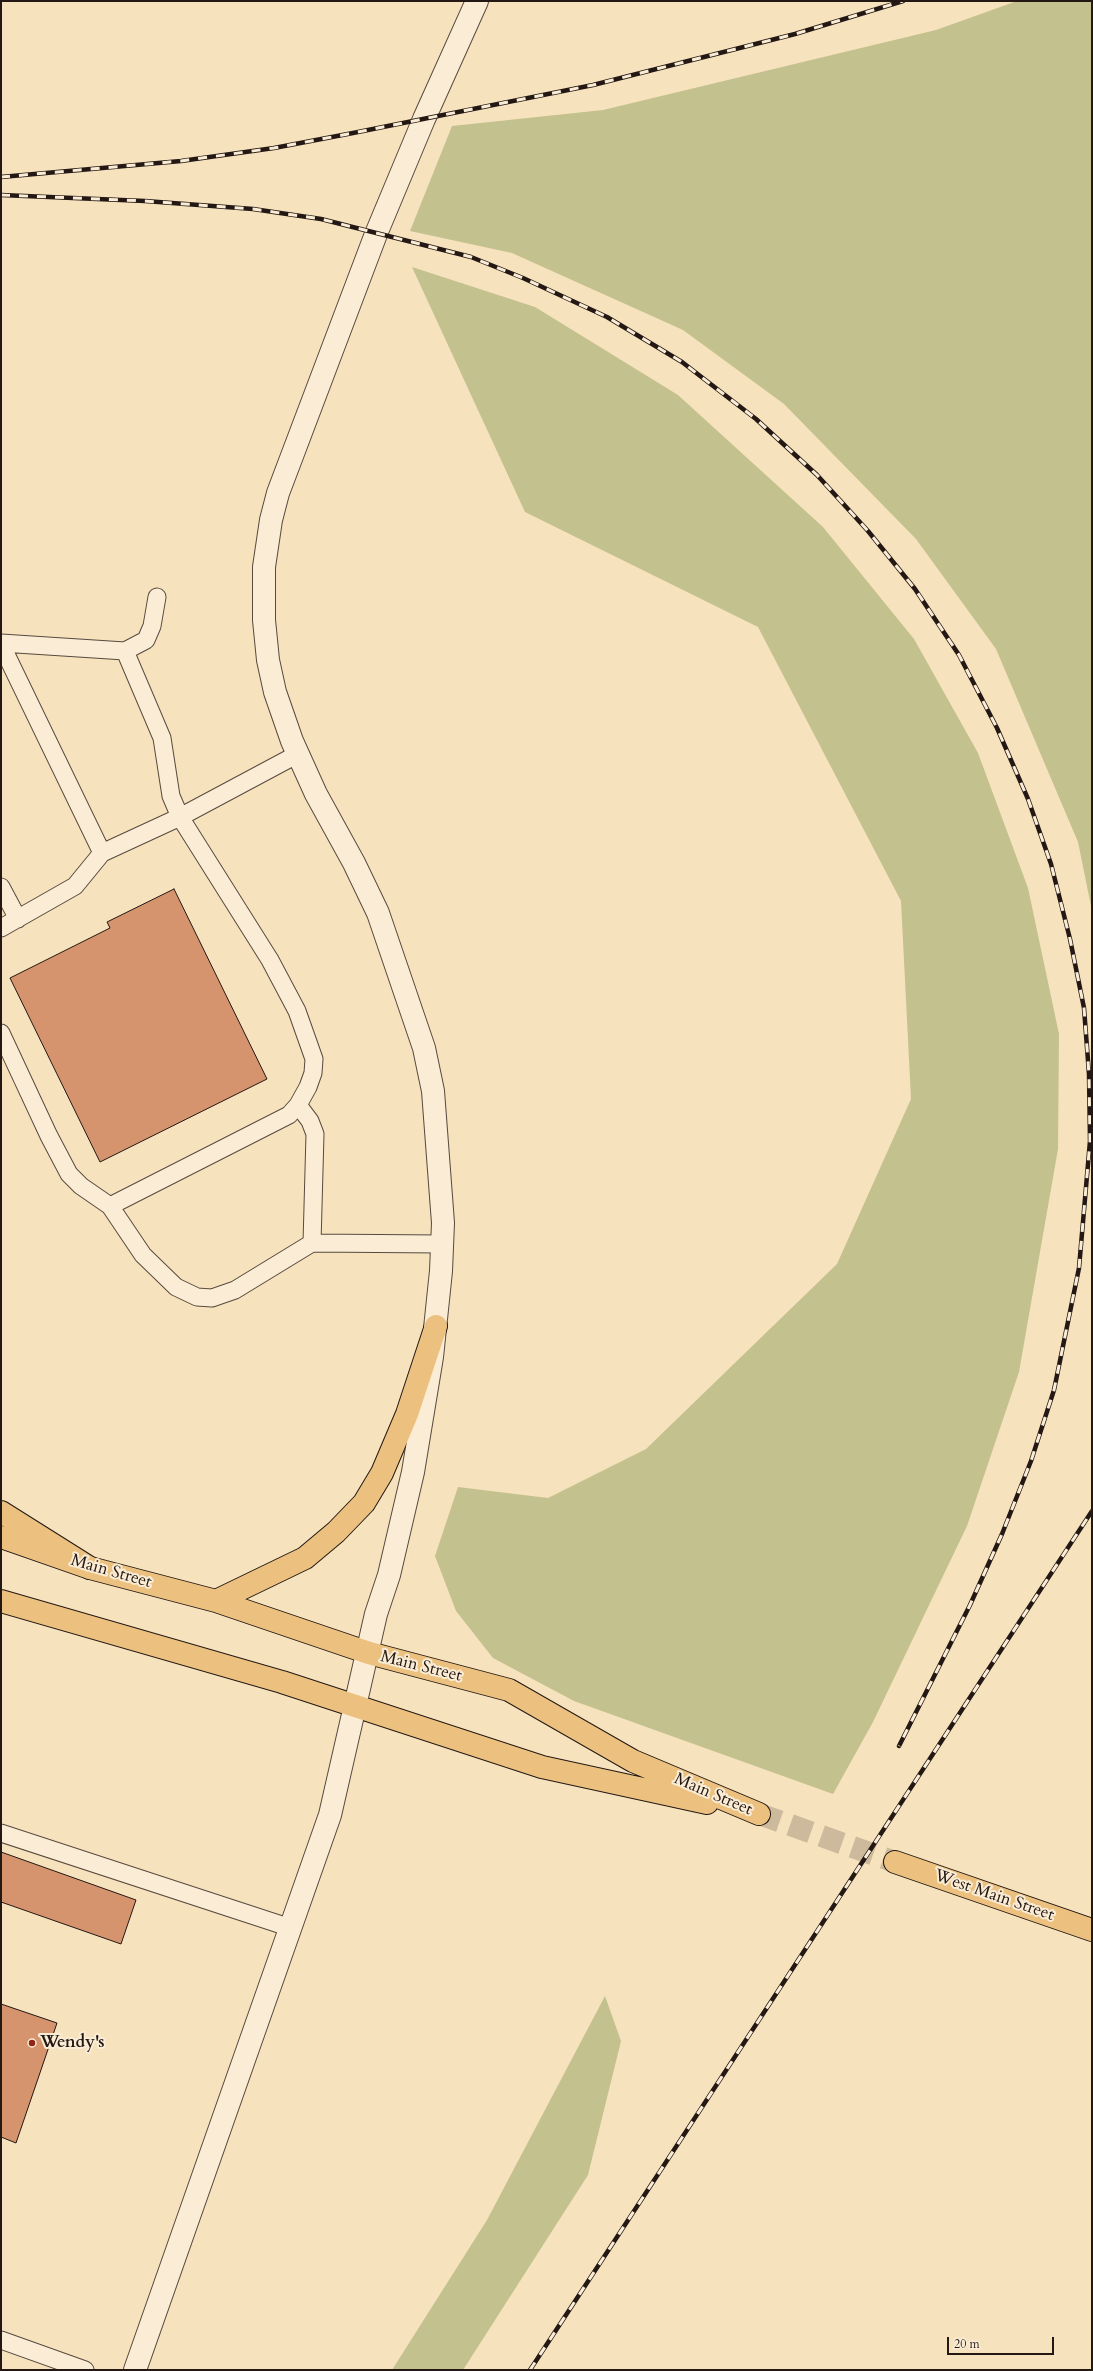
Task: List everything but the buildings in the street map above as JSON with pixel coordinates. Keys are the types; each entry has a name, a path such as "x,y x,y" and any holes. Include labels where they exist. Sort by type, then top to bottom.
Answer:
{"main road":[{"path":"216,1601 305,1558 336,1532 364,1503 382,1473 407,1414 436,1326"},
{"path":"1,1512 90,1568"},
{"name":"Main Street","path":"1,1537 90,1568 216,1601 368,1653 509,1690 632,1761 759,1814 542,1767 282,1682 1,1601"},
{"name":"West Main Street","path":"895,1862 1092,1930"}],"street":[{"path":"135,2370 330,1815 376,1614 389,1575 413,1472 426,1402 436,1326 442,1244 439,1152 433,1091 424,1048 378,912 354,863 316,794 298,754 275,692 268,660 264,620 264,567 271,520 278,493 376,234 424,119 477,1"}],"lane":[{"path":"102,853 1,643 125,651 146,640 152,626 157,597"},
{"path":"110,1206 289,1115 298,1105 313,1073 314,1059 297,1011 270,960 180,817 171,796 162,738 125,651"},
{"path":"1,928 75,886 102,853 180,817 298,754"},
{"path":"1,887 18,919"},
{"path":"1,1033 49,1136 69,1174 81,1186 110,1206 143,1255 176,1287 196,1297 212,1298 235,1290 312,1242 442,1244"},
{"path":"298,1105 310,1121 315,1134 312,1242"},
{"path":"1,1833 291,1928"},
{"path":"1,2340 85,2370"}],"shaded area":[{"path":"1017,1 1092,1 1092,911 1078,842 996,649 916,539 784,404 683,330 512,253 410,231 452,126 603,110 936,30"},
{"path":"412,267 535,307 678,395 823,527 914,639 978,753 1028,888 1059,1034 1058,1149 1019,1372 967,1526 873,1722 833,1794 574,1701 493,1658 456,1611 435,1556 458,1487 548,1498 646,1449 837,1264 911,1099 901,901 758,627 525,512"},
{"path":"605,1996 621,2041 588,2175 463,2370 392,2370 487,2220"}],"tunnel":[{"path":"759,1814 895,1862"}],"railway":[{"path":"1,177 181,161 274,148 353,133 593,85 795,34 903,1"},
{"path":"1,195 145,201 253,209 321,219 471,257 523,278 607,317 682,362 756,419 817,475 868,531 915,589 959,655 997,728 1028,799 1051,864 1070,939 1084,1008 1089,1074 1090,1141 1079,1268 1054,1390 1031,1461 1002,1534 970,1605 899,1746"},
{"path":"530,2370 1092,1511"}],"place":[{"name":"Wendy's","path":"32,2043"}]}
